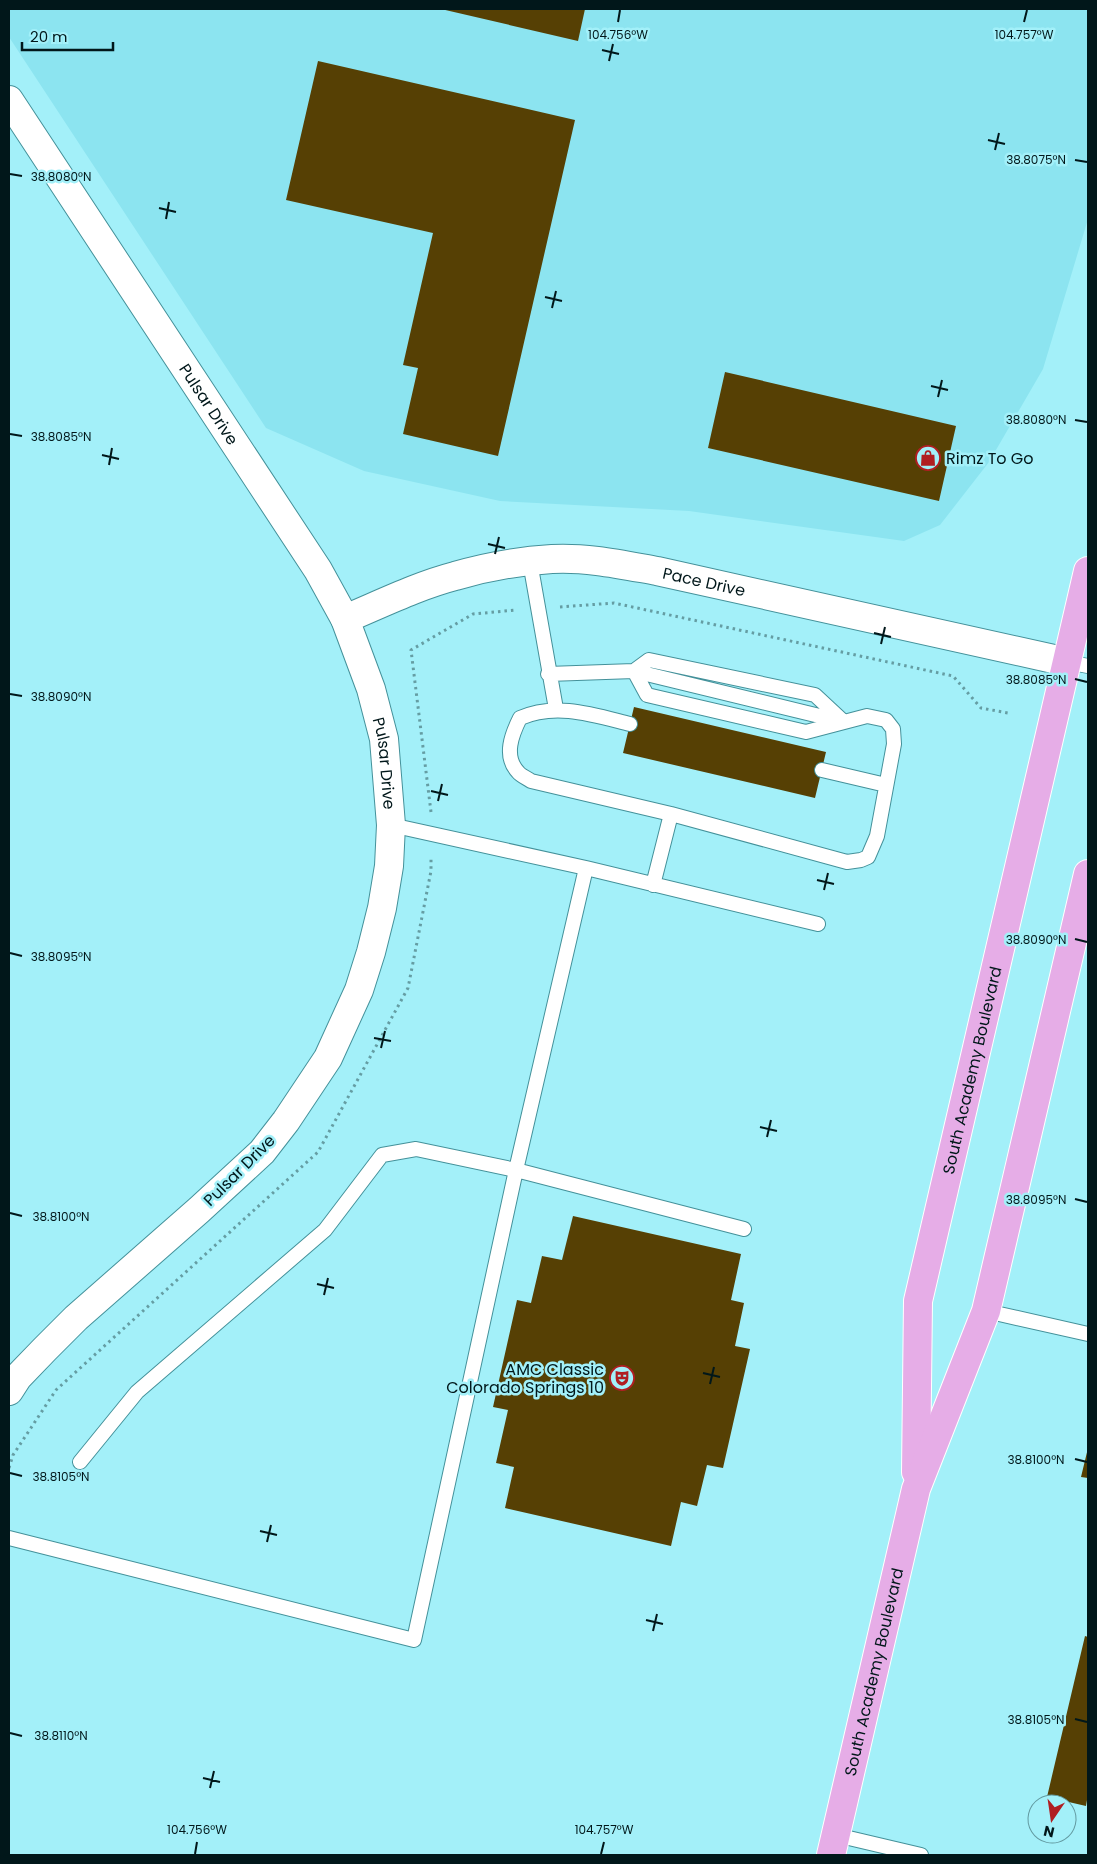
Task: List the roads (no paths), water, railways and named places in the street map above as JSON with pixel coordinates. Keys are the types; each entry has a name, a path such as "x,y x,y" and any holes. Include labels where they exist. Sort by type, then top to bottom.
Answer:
{"highway":[{"name":"South Academy Boulevard","path":"916,1489 918,1301 1078,664 1088,571"},
{"name":"South Academy Boulevard","path":"833,1845 916,1489 986,1311 1088,874"}],"street":[{"name":"Pulsar Drive","path":"9,100 318,570 345,619 371,689 384,739 391,825 390,866 371,952 359,990 328,1058 309,1088 262,1152 76,1318 18,1377 9,1391"},
{"name":"Pace Drive","path":"345,619 417,588 454,576 506,565 553,559 599,561 657,571 1078,664"}],"lane":[{"path":"530,562 548,674 556,709"},
{"path":"634,671 649,660 815,695 844,722"},
{"path":"548,674 634,671 844,722"},
{"path":"630,724 586,713 556,709 533,712 520,718 511,737 511,759 518,772 532,781 546,786 671,814 847,862 868,857 877,836 894,744 893,729 886,720 867,716 806,732 647,694 634,671"},
{"path":"822,770 886,785"},
{"path":"653,885 671,814"},
{"path":"391,825 586,868 818,924"},
{"path":"9,1538 414,1640 516,1170 586,868"},
{"path":"80,1462 137,1392 325,1230 382,1155 416,1149 516,1170 744,1229"},
{"path":"986,1311 1088,1334"},
{"path":"833,1845 921,1855"}],"place":[{"name":"Rimz To Go","path":"928,458"},
{"name":"AMC Classic Colorado Springs 10","path":"622,1378"}]}
